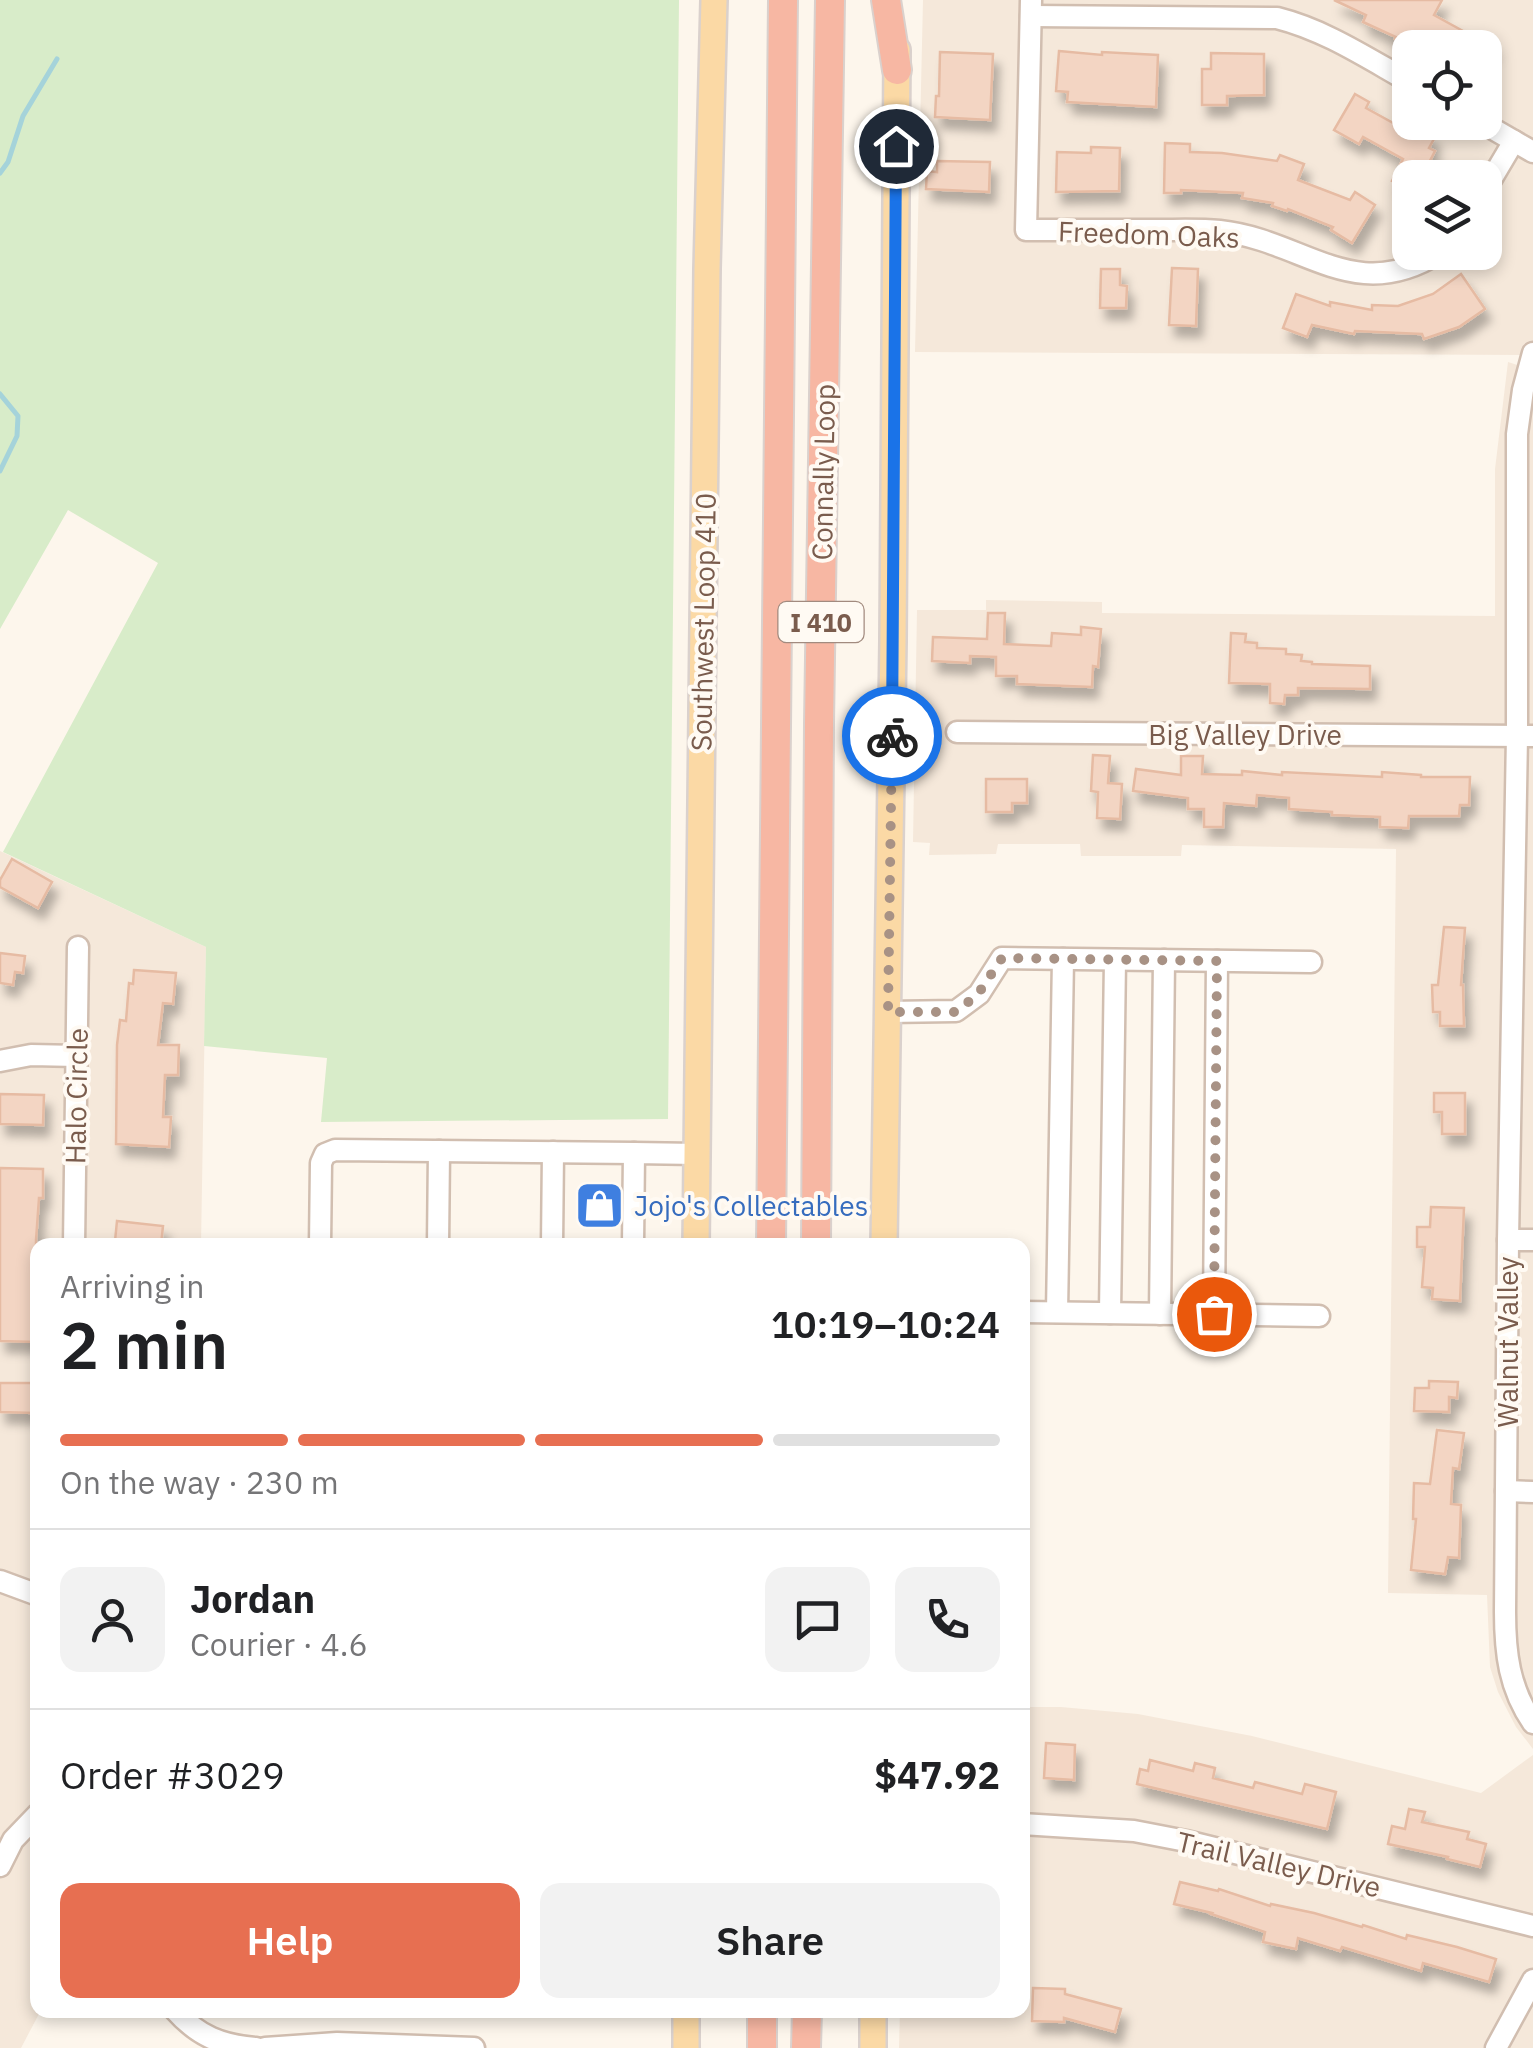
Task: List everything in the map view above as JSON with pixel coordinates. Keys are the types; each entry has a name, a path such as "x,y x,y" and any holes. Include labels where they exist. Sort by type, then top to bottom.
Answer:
{"highway":[{"name":"Connally Loop","path":"771,1238 783,0"},
{"name":"Connally Loop","path":"816,1238 830,0"},
{"path":"886,0 897,70"},
{"path":"762,2018 762,2048"},
{"path":"806,2048 807,2018"}],"main road":[{"name":"Southwest Loop 410","path":"696,1238 707,270 714,0"},
{"path":"884,1238 898,0"},
{"path":"686,2018 686,2048"},
{"path":"872,2048 873,2018"}],"street":[{"path":"1031,8 1277,18 1303,24 1392,72"},
{"name":"Freedom Oaks","path":"1031,8 1026,230 1216,230 1251,236 1341,271 1366,275 1405,270"},
{"path":"1502,134 1533,152"},
{"path":"1502,161 1514,141"},
{"name":"Walnut Valley","path":"1533,353 1517,434 1524,494 1523,990 1508,1240 1505,1612 1508,1669 1533,1723"},
{"name":"Big Valley Drive","path":"957,732 1525,736"},
{"name":"Halo Circle","path":"74,1238 78,947"},
{"path":"888,1012 956,1012 978,994 1002,958 1312,962"},
{"path":"1057,1312 1064,959"},
{"path":"1110,1313 1115,960"},
{"path":"1160,1314 1164,960"},
{"path":"1214,1314 1217,961"},
{"path":"0,1062 30,1055 77,1056"},
{"path":"320,1238 320,1163 325,1154 335,1150 696,1154"},
{"path":"438,1238 440,1150"},
{"path":"552,1238 553,1152"},
{"path":"633,1238 634,1152"},
{"path":"1508,1240 1533,1240"},
{"path":"1030,1312 1318,1316"},
{"path":"1506,1490 1533,1492"},
{"path":"0,1581 30,1592"},
{"path":"0,1866 7,1838 30,1820"},
{"name":"Trail Valley Drive","path":"1030,1824 1134,1831 1186,1841 1533,1926"},
{"path":"1496,2048 1533,1980"},
{"path":"183,2018 198,2032 231,2046 256,2048"},
{"path":"265,2048 337,2043 474,2048"}],"shaded area":[{"path":"923,0 1533,0 1533,355 915,352"},
{"path":"1508,362 1533,370 1533,1749 1516,1727 1490,1667 1487,1595 1388,1593 1396,849 1182,845 1181,856 1081,856 1080,844 998,844 996,854 929,855 930,843 913,842 917,610 986,610 986,600 1102,602 1102,613 1495,616 1495,469"},
{"path":"0,851 206,947 201,1238 30,1238 30,2018 37,2018 21,2048 0,2048"},
{"path":"1030,1707 1138,1714 1252,1736 1481,1793 1533,1755 1533,2048 899,2048 900,2018 1030,2018"}],"green space":[{"path":"0,0 679,0 668,1119 321,1122 327,1058 204,1046 206,947 3,852 158,563 68,510 0,629"}],"building":[{"path":"1334,0 1442,0 1434,15 1461,30 1392,30 1392,35 1363,22 1366,15"},
{"path":"1059,51 1158,55 1156,107 1067,102 1068,92 1056,91"},
{"path":"940,52 993,54 990,120 935,117"},
{"path":"1211,53 1264,54 1264,95 1227,96 1227,105 1202,105 1202,69 1211,69"},
{"path":"1355,94 1369,102 1366,108 1392,122 1392,140 1433,140 1429,148 1435,151 1430,160 1402,160 1363,137 1359,144 1334,130"},
{"path":"1165,143 1190,144 1190,152 1277,161 1280,155 1304,164 1298,180 1350,200 1355,192 1375,205 1352,243 1331,230 1333,227 1272,206 1273,203 1242,198 1243,193 1164,193"},
{"path":"1091,147 1120,148 1119,191 1056,192 1057,152 1091,153"},
{"path":"937,161 990,162 989,192 926,189 927,171 937,172"},
{"path":"1172,268 1198,269 1196,326 1169,325"},
{"path":"1101,269 1120,269 1120,285 1127,286 1126,308 1100,308"},
{"path":"1461,274 1485,309 1459,327 1424,339 1422,334 1354,334 1312,325 1307,337 1283,328 1296,294 1330,306 1330,302 1372,310 1372,305 1398,306 1433,294"},
{"path":"988,613 1005,613 1004,644 1051,646 1052,633 1081,635 1081,627 1101,629 1092,687 1017,684 1017,676 996,676 996,657 970,656 970,663 932,661 933,637 987,639"},
{"path":"1231,633 1246,634 1245,642 1257,643 1257,648 1286,649 1286,654 1302,655 1301,661 1312,664 1370,666 1370,689 1298,688 1298,695 1285,695 1284,704 1270,703 1270,684 1229,683"},
{"path":"1093,755 1110,756 1108,783 1122,784 1120,819 1097,818 1098,792 1091,791"},
{"path":"1181,756 1203,756 1202,774 1242,775 1242,771 1382,777 1382,772 1470,777 1469,805 1460,805 1459,816 1409,816 1408,828 1380,827 1380,817 1289,809 1289,798 1257,795 1256,806 1224,803 1223,827 1204,827 1204,809 1188,809 1188,798 1133,791 1136,769 1181,775"},
{"path":"986,779 1027,779 1027,803 1012,803 1012,812 986,812"},
{"path":"12,859 52,882 38,908 0,887"},
{"path":"1444,927 1465,928 1461,985 1464,1026 1440,1026 1440,1012 1433,1012 1432,985 1438,985"},
{"path":"0,953 25,956 23,973 15,972 13,985 0,983"},
{"path":"134,970 176,973 173,1004 163,1003 158,1045 179,1045 178,1075 165,1075 163,1117 171,1117 169,1147 116,1144 117,1045 120,1020 126,1021"},
{"path":"1434,1093 1465,1093 1465,1134 1442,1134 1442,1112 1434,1112"},
{"path":"0,1094 44,1095 43,1125 0,1124"},
{"path":"0,1168 43,1169 36,1238 30,1238 30,1342 0,1341"},
{"path":"1431,1207 1464,1208 1460,1301 1432,1299 1433,1288 1422,1287 1425,1247 1417,1247 1417,1227 1430,1227"},
{"path":"117,1221 163,1226 162,1238 115,1238"},
{"path":"1429,1381 1458,1382 1457,1398 1449,1397 1449,1412 1414,1411 1415,1388 1429,1388"},
{"path":"0,1383 30,1383 30,1413 0,1412"},
{"path":"1437,1430 1464,1433 1459,1469 1453,1468 1451,1504 1461,1505 1459,1558 1448,1557 1445,1574 1411,1570 1416,1519 1414,1483 1430,1484"},
{"path":"1046,1743 1075,1745 1074,1780 1044,1778"},
{"path":"1150,1760 1193,1771 1195,1763 1215,1768 1213,1778 1253,1788 1255,1782 1302,1794 1305,1784 1336,1792 1327,1829 1137,1784 1140,1769 1148,1771"},
{"path":"1409,1809 1425,1812 1422,1822 1469,1832 1467,1839 1486,1844 1480,1867 1388,1844 1392,1826 1405,1829"},
{"path":"1180,1882 1496,1959 1489,1982 1423,1963 1421,1971 1298,1938 1296,1949 1263,1942 1265,1932 1174,1904"},
{"path":"1033,1988 1065,1989 1065,1994 1121,2009 1115,2032 1064,2018 1064,2022 1032,2021"}],"waterway":[{"path":"0,173 8,162 23,116 57,59"},
{"path":"0,394 18,416 17,436 0,471"}],"way so far":[{"path":"892,736 888,1012 956,1012 978,994 1002,958 1217,961 1214,1314"}],"place":[{"name":"Jojo's Collectables","path":"599,1205"}],"route":[{"path":"892,736 896,146"}]}
